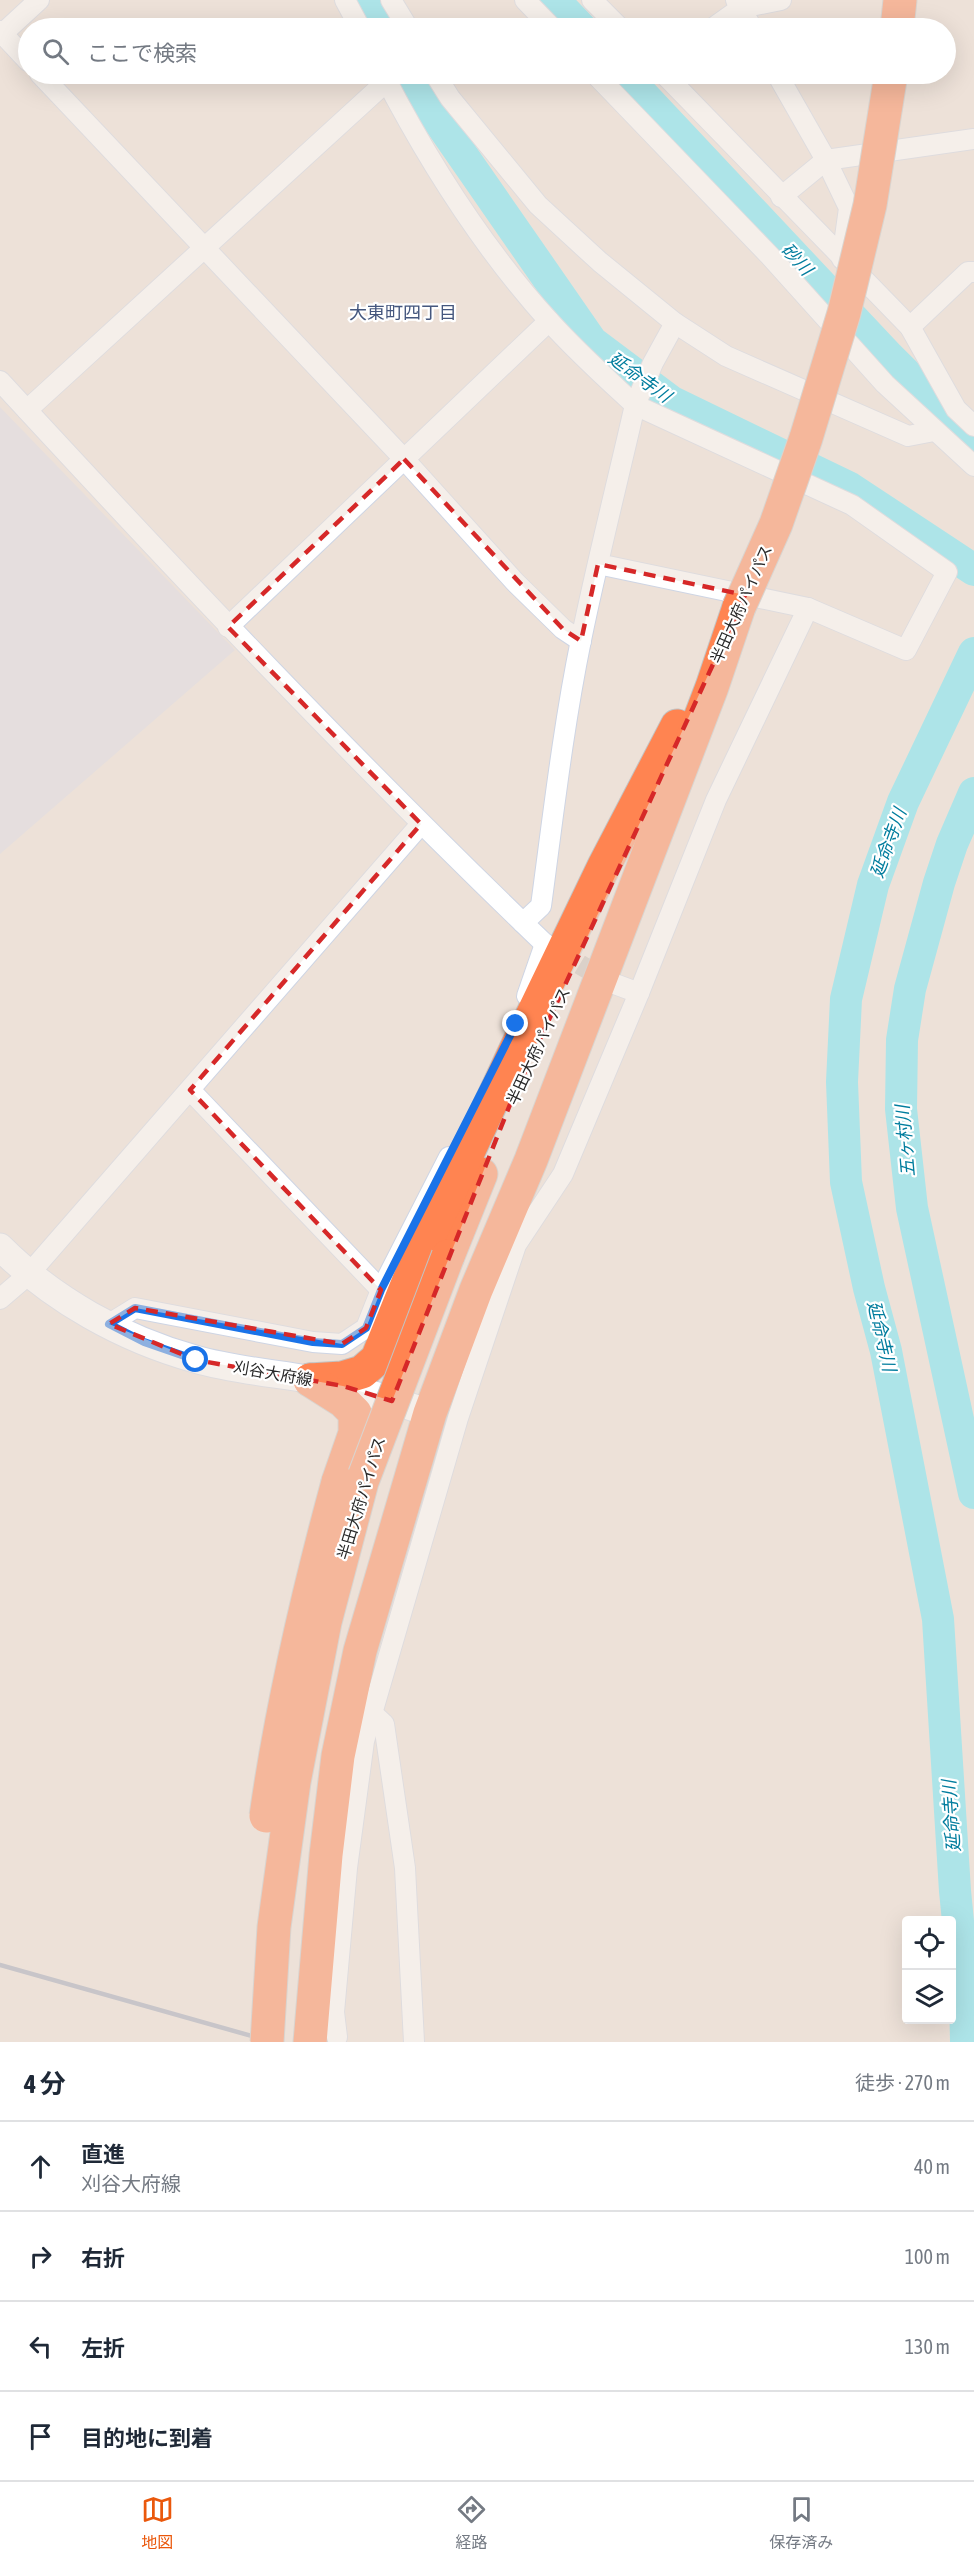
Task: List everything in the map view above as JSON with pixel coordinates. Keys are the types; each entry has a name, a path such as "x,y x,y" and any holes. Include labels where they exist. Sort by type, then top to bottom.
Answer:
{"highway":[{"path":"898,18 900,0"},
{"name":"半田大府パイパス","path":"267,2042 274,1927 292,1793 325,1622 363,1482 448,1256 511,1102 594,927 776,524 806,438 844,313 870,205 889,84"},
{"path":"310,1380 342,1378 362,1372 377,1359 409,1280 514,1051 604,866 739,607"},
{"path":"323,2039 326,1855 338,1756 360,1651 430,1413 476,1290 531,1160 712,687 739,607"},
{"path":"247,2042 256,1891 273,1770 305,1604 338,1482 355,1433 355,1413 343,1401 310,1380"}],"main road":[{"name":"刈谷大府線","path":"0,1247 27,1275 54,1293 144,1342 196,1360 344,1386 430,1413"}],"street":[{"path":"18,18 39,0"},
{"path":"345,0 355,18"},
{"path":"391,0 402,18"},
{"path":"525,0 542,18"},
{"path":"592,0 610,18"},
{"path":"723,18 738,4 781,0"},
{"path":"738,4 746,18"},
{"path":"18,18 1,33 18,51"},
{"path":"49,84 404,459 515,582 563,629 581,641"},
{"path":"27,410 205,249 378,84"},
{"path":"389,84 463,209 505,267 549,321 585,360 635,405 852,505 947,572 906,650 808,608 598,564"},
{"path":"441,84 450,98 538,205 600,262 675,323 726,356 908,436 935,431 955,409"},
{"path":"605,84 770,256 885,384 974,466"},
{"path":"674,84 910,327 955,409 974,426"},
{"path":"783,84 826,160 849,208 842,259"},
{"path":"781,196 826,160 974,139"},
{"path":"910,327 968,272 974,272"},
{"path":"228,627 549,321"},
{"path":"523,923 541,906 564,735 581,641 635,405 653,363 675,323"},
{"path":"0,381 228,627 421,824 549,946 516,1024 381,1290 366,1328 342,1344 313,1342 135,1308 109,1324"},
{"path":"323,2039 334,2012 347,1868 364,1741 371,1712 458,1418 516,1245 563,1174 639,993 716,800 808,608"},
{"path":"0,1299 27,1275 421,824"},
{"path":"612,983 639,993"},
{"path":"190,1090 381,1290"},
{"path":"371,1712 384,1724 405,1868 414,2042"}],"highlighted area":[{"path":"404,459 563,629 581,641 598,564 745,595 511,1102 392,1401 343,1386 196,1360 109,1324 135,1308 342,1344 366,1328 381,1290 190,1090 421,824 228,627"}],"shaded area":[{"path":"0,407 235,650 0,854"}],"waterway":[{"name":"延命寺川","path":"361,0 373,18"},
{"name":"砂川","path":"554,0 571,18"},
{"name":"延命寺川","path":"413,84 592,342 672,402 850,488 974,570"},
{"name":"砂川","path":"632,84 889,357 974,441"},
{"name":"延命寺川","path":"966,2042 965,1992 955,1891 938,1619 886,1351 869,1288 846,1182 842,1082 846,999 873,885 903,802 974,653"},
{"name":"五ヶ村川","path":"974,793 952,844 939,883 910,989 902,1040 901,1109 912,1208 974,1493"}],"tunnel":[{"path":"554,949 609,982"}],"railway":[{"path":"0,1965 273,2042"}],"district":[{"name":"大東町四丁目","path":"403,312"}],"route":[{"path":"196,1360 144,1342 109,1324 135,1308 313,1342 342,1344 366,1328 381,1290 516,1024"}]}
